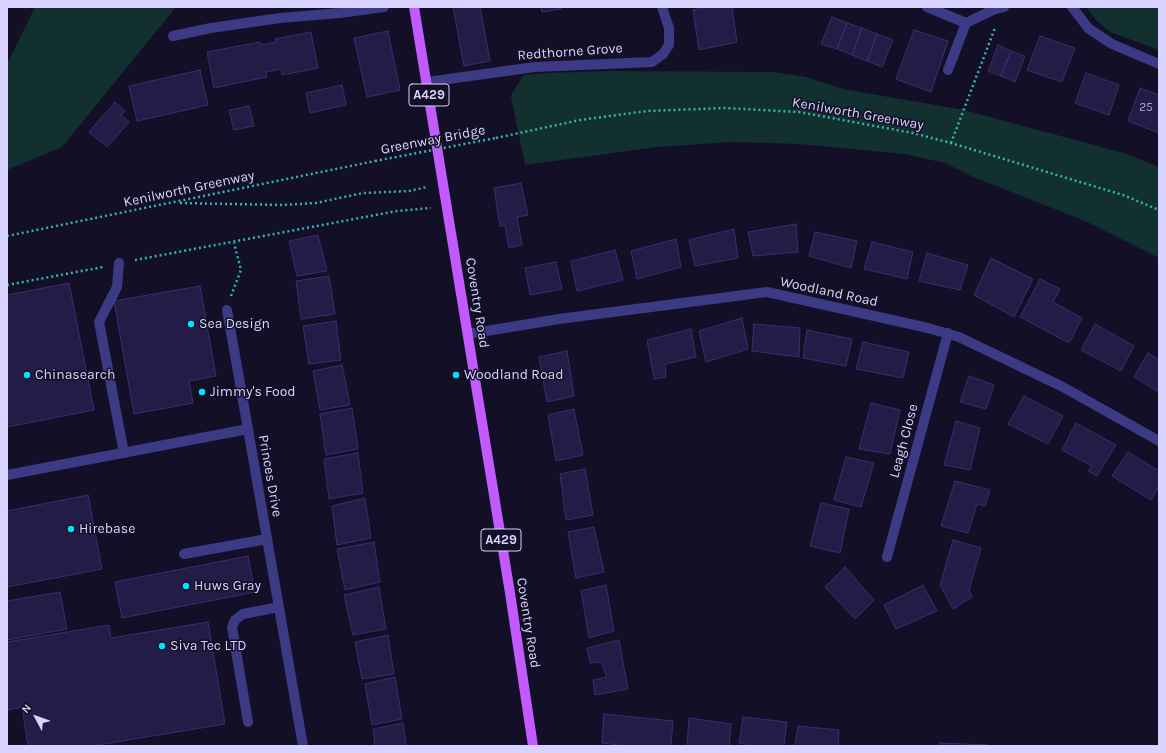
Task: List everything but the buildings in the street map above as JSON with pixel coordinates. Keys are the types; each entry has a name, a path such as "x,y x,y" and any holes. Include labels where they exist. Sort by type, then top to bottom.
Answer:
{"main road":[{"name":"Coventry Road","path":"414,7 510,593 533,746"}],"street":[{"path":"173,36 211,28 280,18 340,13 384,7"},
{"name":"Redthorne Grove","path":"427,82 535,66 652,62 663,54 669,45 669,28 662,7"},
{"path":"927,7 966,23"},
{"path":"1072,7 1089,29 1112,44 1159,64"},
{"path":"948,70 966,23 999,8"},
{"path":"119,263 117,287 99,322 124,453"},
{"name":"Woodland Road","path":"468,334 559,319 767,292 959,336 1063,387 1159,441"},
{"path":"227,310 248,429"},
{"name":"Leagh Close","path":"887,557 948,333"},
{"name":"Princes Drive","path":"7,475 248,429 303,746"},
{"path":"184,554 267,539"},
{"path":"248,722 232,627 235,620 243,614 279,607"}],"path":[{"path":"951,144 996,24 999,8"},
{"name":"Kenilworth Greenway","path":"496,138 580,120 647,111 725,108 799,112 913,133 1123,195 1159,210"},
{"name":"Greenway Bridge","path":"375,161 496,138"},
{"name":"Kenilworth Greenway","path":"7,236 175,203 375,161"},
{"path":"175,203 282,205 316,202 363,193 409,191 443,184"},
{"path":"227,310 241,270 234,243 397,211 447,205"}],"green space":[{"path":"35,7 176,7 62,147 7,170 7,64"},
{"path":"1086,7 1159,7 1159,50 1110,32 1098,22"},
{"path":"612,71 773,72 806,77 843,89 964,110 1127,154 1159,167 1159,258 1085,221 971,176 945,163 905,154 799,144 733,142 657,147 525,165 511,96 523,75"}],"place":[{"name":"Sea Design","path":"191,324"},
{"name":"Chinasearch","path":"27,375"},
{"name":"Woodland Road","path":"456,375"},
{"name":"Jimmy's Food","path":"202,392"},
{"name":"Hirebase","path":"71,529"},
{"name":"Huws Gray","path":"186,586"},
{"name":"Siva Tec LTD","path":"162,646"}]}
